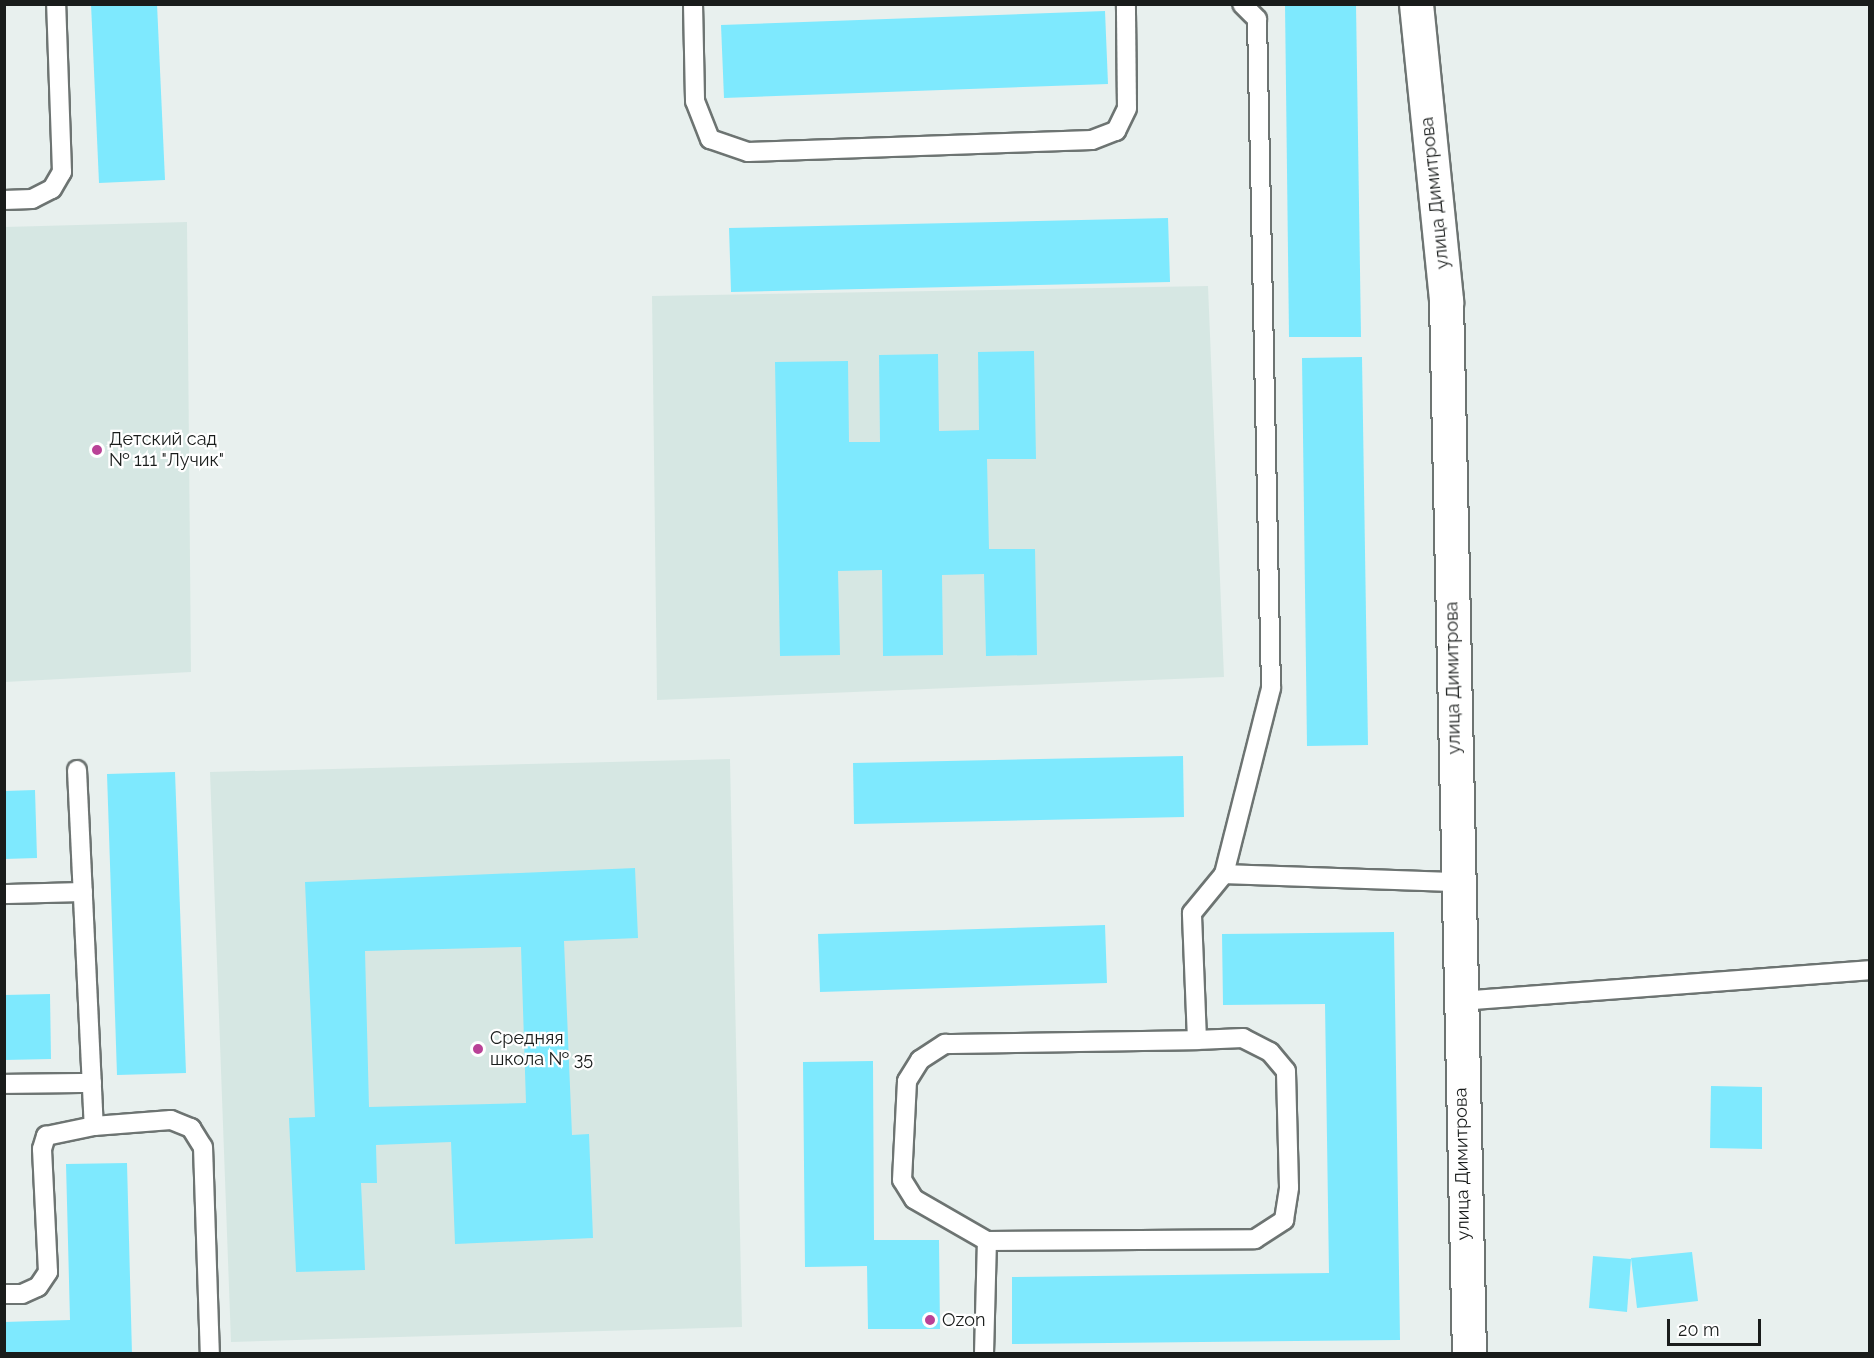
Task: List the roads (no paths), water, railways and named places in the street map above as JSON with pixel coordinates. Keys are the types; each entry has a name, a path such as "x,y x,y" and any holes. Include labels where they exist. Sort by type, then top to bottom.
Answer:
{"street":[{"name":"улица Димитрова","path":"1416,4 1446,301 1459,1001 1469,1353"}],"lane":[{"path":"4,200 32,199 52,189 62,172 56,4"},
{"path":"693,4 694,101 710,139 748,152 1092,141 1116,131 1127,108 1126,4"},
{"path":"1197,1040 1192,913 1224,874 1271,688 1257,19 1242,4"},
{"path":"77,770 94,1126"},
{"path":"1224,874 1458,882"},
{"path":"4,894 83,892"},
{"path":"1459,1001 1869,970"},
{"path":"1243,1038 1270,1052 1286,1071 1289,1186 1284,1221 1256,1239 987,1241 914,1199 902,1180 907,1081 920,1059 945,1044 1243,1038"},
{"path":"4,1084 92,1083"},
{"path":"4,1294 22,1294 38,1287 48,1272 42,1149 46,1136 94,1126 171,1120 191,1128 203,1148 210,1353"},
{"path":"984,1353 987,1241"}],"place":[{"name":"Детский сад № 111 \"Лучик\"","path":"97,450"},
{"name":"Средняя школа № 35","path":"478,1049"},
{"name":"Ozon","path":"930,1320"}]}
